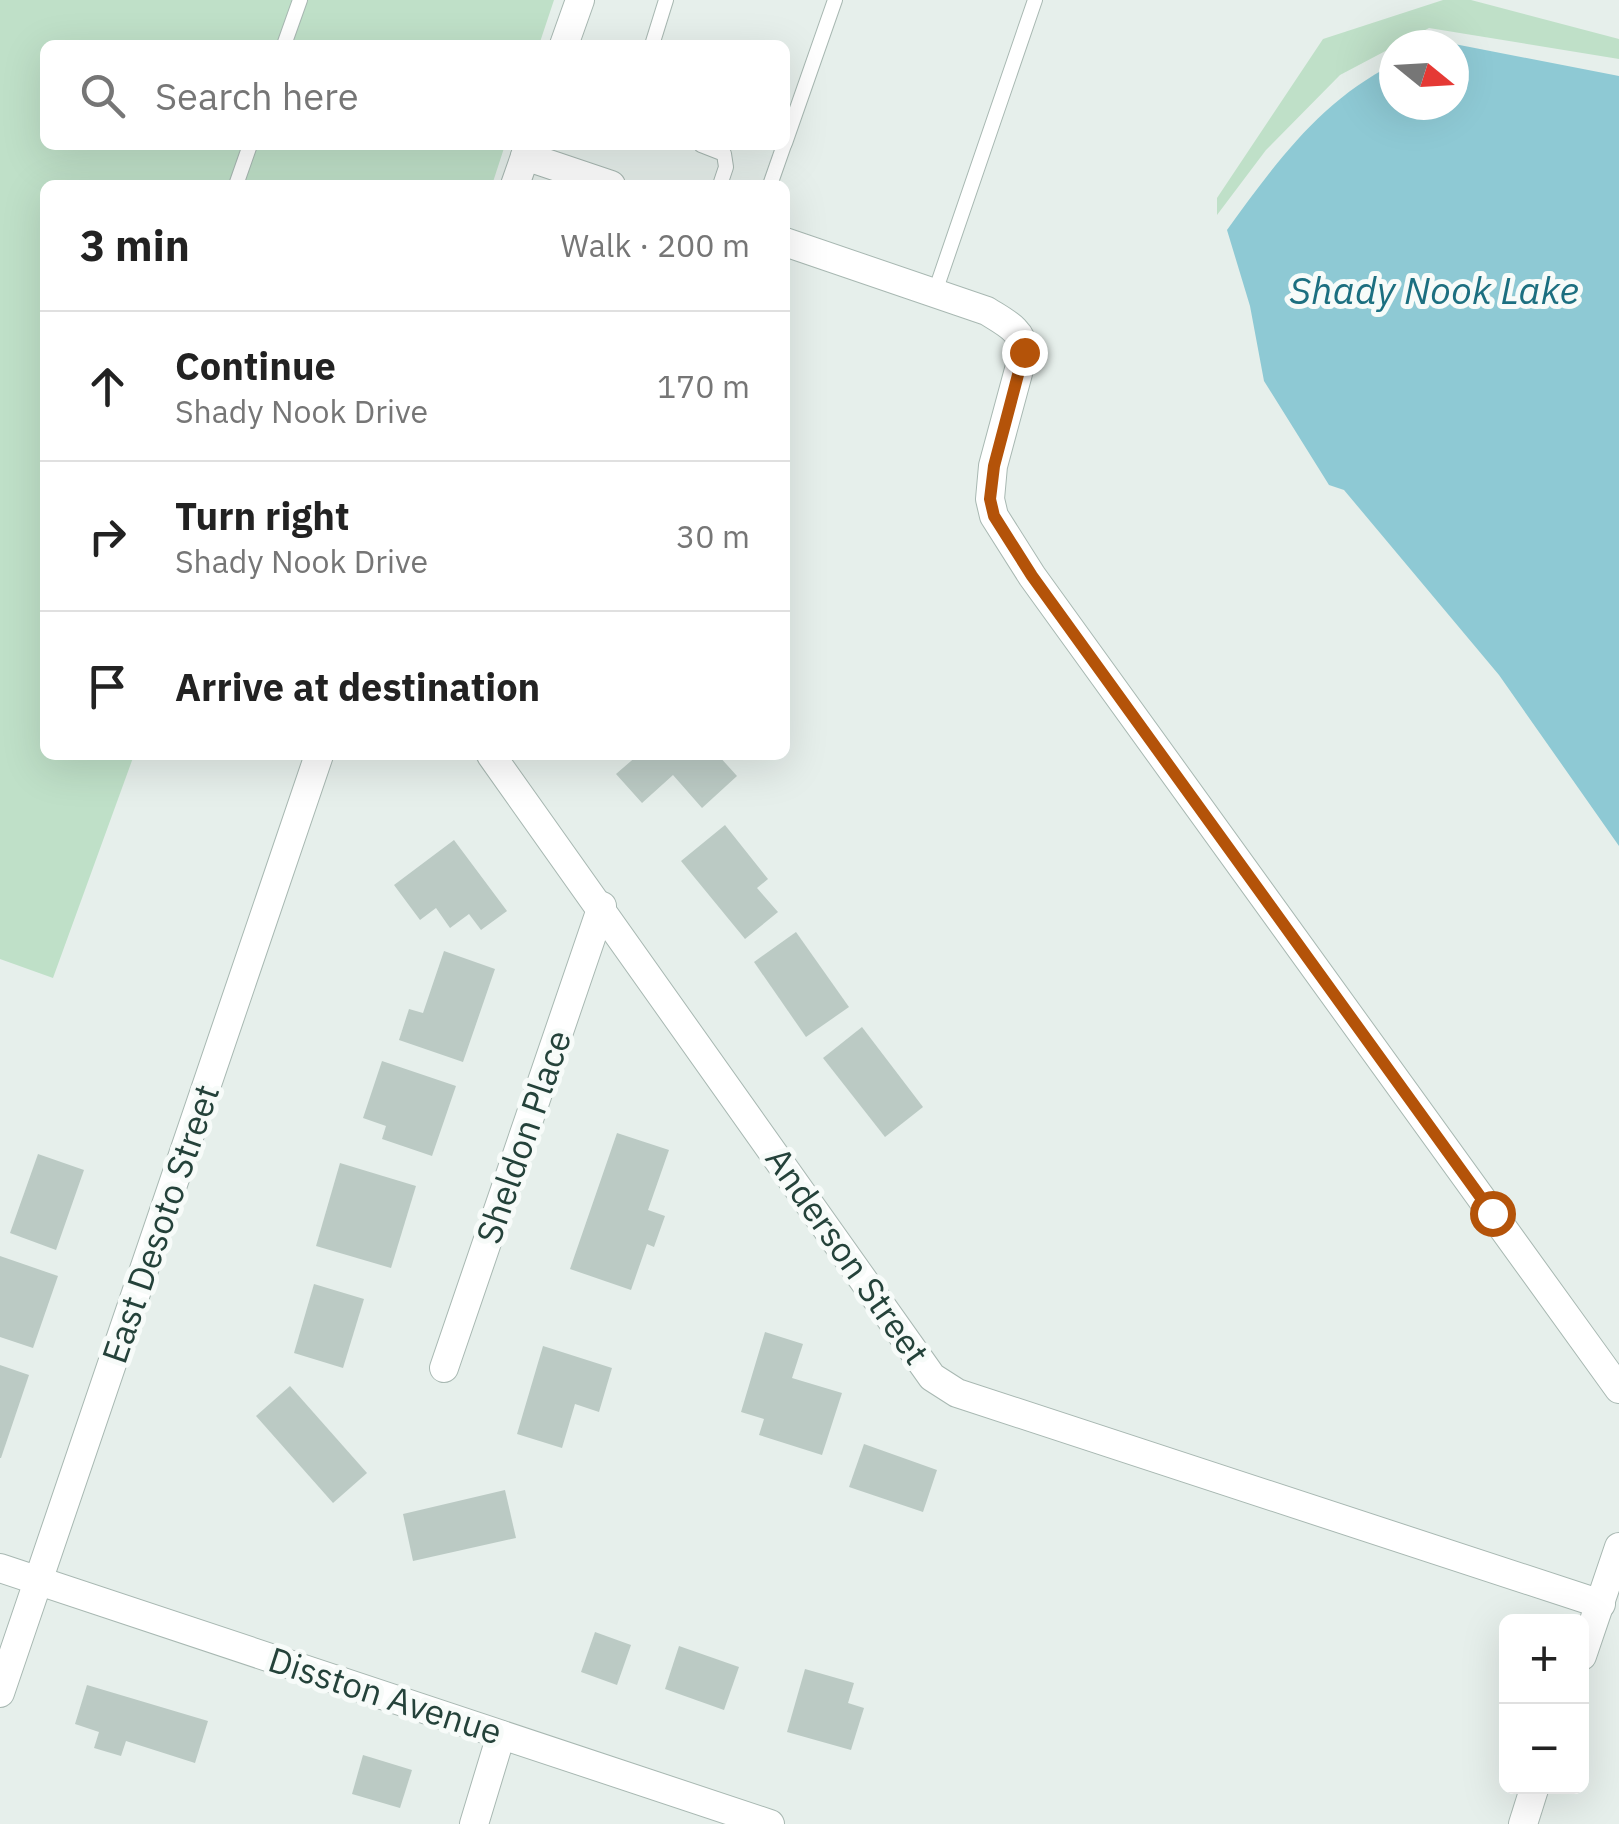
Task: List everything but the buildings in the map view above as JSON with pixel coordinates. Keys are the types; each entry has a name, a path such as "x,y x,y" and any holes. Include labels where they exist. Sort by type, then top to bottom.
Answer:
{"street":[{"path":"566,40 580,0"},
{"path":"517,180 527,151 600,180"},
{"path":"790,244 987,311 1012,326 1024,340 994,466 994,516 1032,576 1619,1389"},
{"name":"East Desoto Street","path":"0,1693 317,760"},
{"name":"Anderson Street","path":"495,760 864,1276 909,1350 932,1377 957,1393 1600,1604"},
{"name":"Sheldon Place","path":"444,1368 602,906"},
{"path":"1589,1636 1619,1547"},
{"name":"Disston Avenue","path":"0,1568 770,1824"},
{"path":"474,1824 501,1735"},
{"path":"1523,1824 1532,1794"}],"lane":[{"path":"286,40 300,0"},
{"path":"654,40 666,0"},
{"path":"790,130 835,0"},
{"path":"935,292 1035,0"},
{"path":"238,180 248,150"},
{"path":"714,150 724,154 726,167 722,180"},
{"path":"772,180 783,150"}],"green space":[{"path":"0,0 554,0 541,40 40,40 40,150 503,150 494,180 40,180 40,760 132,760 53,978 0,959"},
{"path":"1443,0 1471,0 1619,39 1619,59 1469,35 1469,30 1379,30 1379,54 1340,75 1266,150 1217,215 1217,198 1323,39"}],"water":[{"name":"Shady Nook Lake","path":"1469,47 1619,76 1619,846 1499,675 1344,490 1329,485 1264,381 1250,306 1227,230 1301,136 1343,96 1379,73 1379,120 1469,120"}],"route":[{"path":"1024,352 994,466 990,499 994,516 1032,576 1492,1213"}]}
